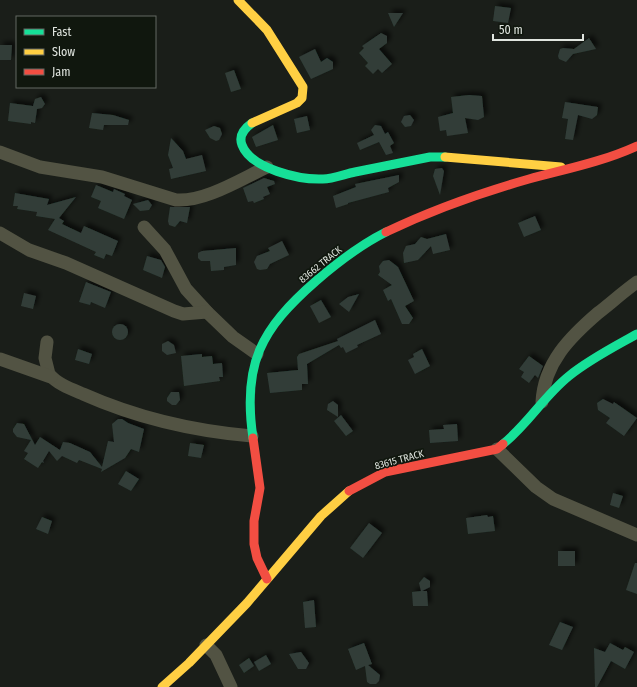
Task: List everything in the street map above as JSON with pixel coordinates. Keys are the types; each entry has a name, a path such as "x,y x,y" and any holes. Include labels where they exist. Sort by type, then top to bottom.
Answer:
{"street":[{"path":"238,0 270,31 303,87 304,93 300,101 294,105 252,124 243,131 240,136 244,152 251,160 267,167 309,178 323,179 430,157 485,160 572,168"},
{"name":"83662 TRACK","path":"267,579 258,562 254,546 254,522 260,493 248,412 251,382 257,354 269,330 281,314 302,293 359,247 391,230 437,210 529,179 600,162 637,146"},
{"path":"0,152 52,170 102,177 176,200 188,201 200,198 267,167"},
{"path":"144,227 165,250 186,289 207,312 233,336 257,354"},
{"path":"0,233 29,250 66,263 174,311 183,314 207,312"},
{"path":"542,402 544,382 552,363 564,346 577,332 637,282"},
{"name":"83615 TRACK","path":"162,687 206,645 267,579 321,516 342,496 365,480 385,472 408,466 497,449 517,433 542,402 569,376 597,356 637,334"},
{"path":"48,342 45,358 51,378"},
{"path":"0,359 51,378 66,387 131,413 191,428 252,436"},
{"path":"497,449 536,487 553,499 637,535"},
{"path":"206,645 216,655 231,687"}],"building":[{"path":"495,6 511,8 508,23 493,21"},
{"path":"388,13 403,13 394,27"},
{"path":"381,33 387,36 387,43 379,49 392,64 382,73 378,69 373,74 365,66 368,63 359,53 364,48 362,46"},
{"path":"589,38 596,49 573,54 566,62 559,59 558,56 560,49 574,49"},
{"path":"0,45 12,45 11,60 0,60"},
{"path":"315,49 321,62 327,58 333,62 333,69 311,79 299,57"},
{"path":"234,70 241,89 231,92 225,73"},
{"path":"469,95 482,96 484,117 478,120 465,118 468,133 447,136 446,130 440,131 438,117 453,113 451,97"},
{"path":"41,97 45,104 42,108 37,109 35,123 31,122 31,124 8,121 10,103 33,106 35,99"},
{"path":"565,102 598,107 597,115 592,119 578,115 573,140 565,139 568,119 562,118"},
{"path":"92,113 113,115 129,120 128,125 104,125 103,130 89,128"},
{"path":"410,115 414,120 411,126 405,127 401,122 404,116"},
{"path":"307,116 310,130 297,133 294,119"},
{"path":"273,125 278,140 256,147 252,137"},
{"path":"375,125 381,126 385,134 388,132 394,143 390,146 393,153 386,155 379,142 360,150 357,143 374,135 371,130"},
{"path":"214,126 220,128 222,134 219,140 216,141 210,138 205,130"},
{"path":"171,138 183,151 186,159 202,155 206,171 171,179 169,169 173,168 168,155"},
{"path":"442,168 444,171 440,195 433,176 435,169"},
{"path":"399,175 399,182 388,188 389,192 348,203 336,208 333,196 356,187 355,184"},
{"path":"264,178 274,181 275,184 267,187 270,194 263,197 264,199 254,203 253,201 248,202 243,188"},
{"path":"96,185 113,192 114,189 125,194 124,196 132,200 124,219 98,208 101,201 91,197"},
{"path":"15,193 49,199 47,205 76,197 59,218 64,221 62,224 81,233 84,226 118,241 112,256 106,254 104,259 94,255 96,252 48,230 55,219 36,216 37,212 17,209 18,206 13,206"},
{"path":"148,200 152,205 149,210 140,211 133,204"},
{"path":"170,207 190,207 187,223 180,221 175,227 169,225 168,221"},
{"path":"535,216 541,230 524,237 518,223"},
{"path":"446,234 450,250 433,254 431,246 418,260 404,263 403,253 406,246 415,244 421,237 427,239"},
{"path":"282,241 289,255 270,264 267,269 257,269 254,262 257,256 270,251 268,248"},
{"path":"236,248 236,265 224,267 224,270 211,271 210,261 201,261 198,258 198,253 202,251"},
{"path":"147,256 161,260 165,267 162,278 143,270"},
{"path":"389,260 398,267 414,301 405,306 413,318 409,324 402,324 391,299 388,301 383,290 392,285 378,275 380,272 379,266 383,261"},
{"path":"86,282 111,292 105,308 91,302 90,305 79,302"},
{"path":"24,293 36,296 33,309 21,306"},
{"path":"359,294 349,312 339,304 348,297"},
{"path":"321,300 331,317 319,323 310,306"},
{"path":"375,320 381,334 357,345 358,347 346,353 343,347 341,348 339,345 307,364 308,384 302,384 302,390 270,393 267,373 298,370 297,357 299,354 338,341 337,339"},
{"path":"120,324 126,326 128,332 126,338 120,340 114,338 112,332 114,326"},
{"path":"168,341 174,345 176,353 167,355 162,351 162,344"},
{"path":"78,349 92,354 89,364 75,360"},
{"path":"422,349 430,366 415,374 408,360 414,357 413,354"},
{"path":"202,354 202,357 212,356 213,364 222,363 223,377 219,377 220,381 184,386 181,356"},
{"path":"529,356 543,366 538,378 535,375 529,383 521,377 524,372 519,369"},
{"path":"171,392 179,392 180,400 176,405 172,405 167,401 167,398"},
{"path":"603,399 613,404 614,402 637,418 624,436 606,423 610,418 598,410 597,403"},
{"path":"333,401 338,405 338,417 327,410 328,404"},
{"path":"341,415 353,431 346,436 334,421"},
{"path":"118,419 122,419 144,429 139,452 131,449 125,458 101,472 102,469 79,460 77,463 62,456 57,461 49,451 43,461 44,463 42,462 38,468 24,459 28,453 24,451 31,440 17,437 13,432 13,429 17,423 24,424 35,445 40,437 60,450 63,442 70,443 90,452 102,467 108,441 114,442 112,424"},
{"path":"457,424 458,441 430,443 429,430 444,429 443,425"},
{"path":"190,443 204,445 201,458 188,456"},
{"path":"126,471 139,479 131,491 118,484"},
{"path":"613,493 623,496 619,508 610,505"},
{"path":"487,515 488,517 493,516 495,531 468,534 466,518"},
{"path":"42,517 52,521 48,534 36,529"},
{"path":"369,523 382,533 363,558 350,548"},
{"path":"558,551 575,551 575,566 558,566"},
{"path":"635,563 637,563 637,594 626,590"},
{"path":"424,577 430,581 430,587 422,591 427,591 428,606 413,606 412,592 421,591 419,583"},
{"path":"314,600 316,627 305,628 303,602"},
{"path":"560,622 573,627 562,650 549,645"},
{"path":"364,643 372,664 368,665 380,675 379,681 376,684 370,684 367,682 365,666 356,670 348,649"},
{"path":"610,643 623,650 625,647 634,652 625,669 611,661 597,687 595,687 594,648 605,652"},
{"path":"301,652 309,663 306,669 298,669 289,654"},
{"path":"266,655 271,664 259,671 254,662"},
{"path":"249,658 254,666 244,673 239,665"}],"traffic: fast":[{"path":"252,123 245,130 241,138 242,145 247,153 255,161 266,167 290,175 313,179 327,179 430,157 445,157"},
{"path":"253,438 250,412 250,389 254,368 260,350 269,332 281,315 316,281 367,242 386,232"},
{"path":"503,444 569,376 594,359 637,334"}],"traffic: slow":[{"path":"238,0 267,30 303,87 302,98 297,103 252,123"},
{"path":"445,157 561,167"},
{"path":"162,687 189,663 247,603 321,516 349,491"}],"traffic: jam":[{"path":"386,232 421,216 474,196 529,179 597,161 637,146"},
{"path":"253,438 260,488 254,521 254,544 257,558 267,579"},
{"path":"349,491 385,472 497,449 503,444"}]}
